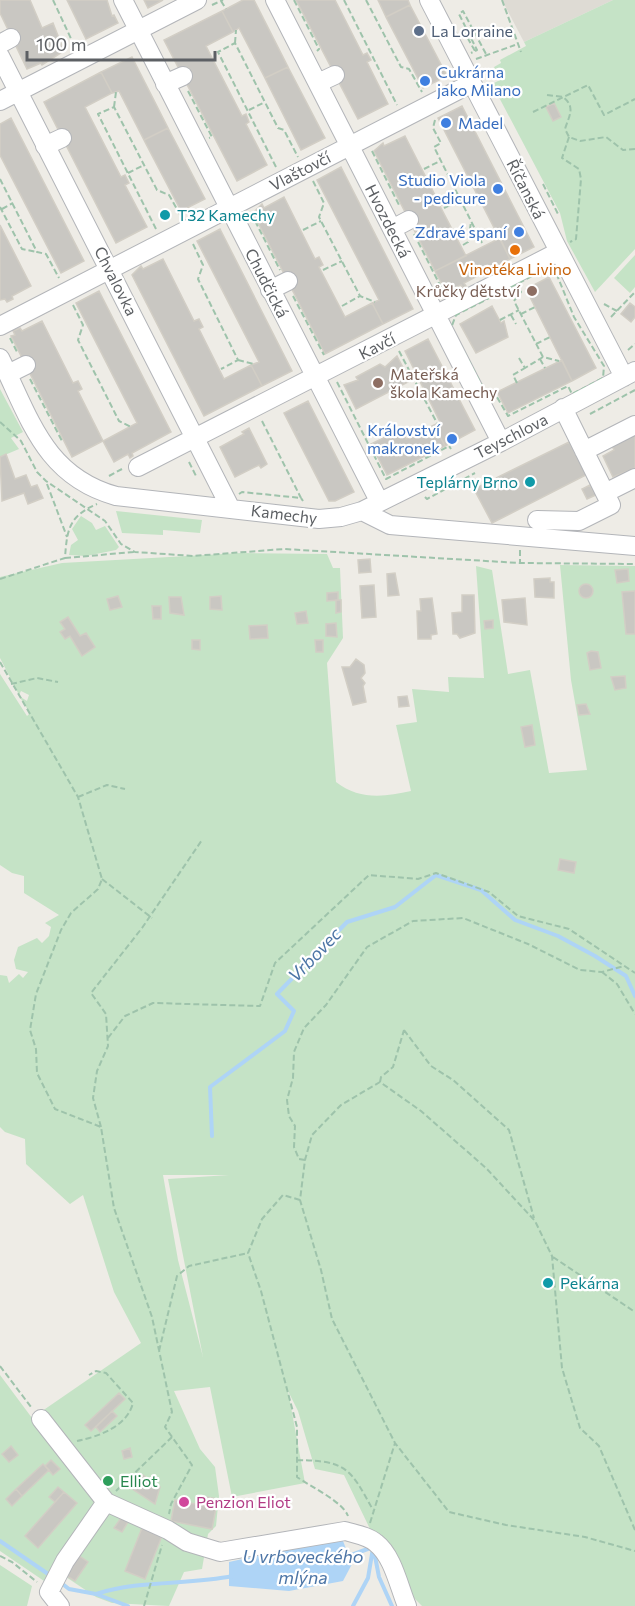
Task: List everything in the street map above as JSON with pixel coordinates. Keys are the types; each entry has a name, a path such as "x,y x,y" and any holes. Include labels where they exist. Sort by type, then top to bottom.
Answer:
{"street":[{"name":"Chudčická","path":"123,0 137,31 176,79 229,208 270,290 315,377 374,465 380,501"},
{"name":"Hvozdecká","path":"275,0 350,146 403,223 436,316 501,442"},
{"name":"Říčanská","path":"429,0 558,252 630,374"},
{"path":"0,101 137,31 204,3"},
{"name":"Chvalovka","path":"0,56 110,270 159,347 189,440 232,501"},
{"path":"318,83 335,75"},
{"name":"Vlaštovčí","path":"4,324 472,83"},
{"path":"45,146 62,138"},
{"name":"Kavčí","path":"134,466 436,316 558,252"},
{"path":"270,290 288,281"},
{"name":"Kamechy","path":"14,365 46,450 56,462 79,481 116,496 232,501 319,519 341,518 362,511"},
{"name":"Teyschlova","path":"362,511 501,442 558,396 630,374"},
{"name":"Teyschlova","path":"558,396 605,493"},
{"path":"584,450 635,425"},
{"path":"537,520 579,521 611,505 605,493 635,478"},
{"path":"362,511 390,525 635,546"},
{"path":"41,1419 106,1502 168,1530 187,1542 220,1552 345,1532 365,1537 377,1543 387,1556 406,1606"},
{"path":"55,1589 106,1502"}],"path":[{"path":"53,0 81,59"},
{"path":"204,3 222,0 226,9"},
{"path":"294,0 319,49 312,54"},
{"path":"344,0 400,110"},
{"path":"366,0 401,67 409,69 425,97"},
{"path":"502,0 516,44 521,52"},
{"path":"474,51 477,50 459,14 463,11 486,54"},
{"path":"236,30 235,43 278,128 284,130 301,161"},
{"path":"235,43 218,52 283,180"},
{"path":"473,60 516,44"},
{"path":"176,79 212,137 204,141"},
{"path":"533,112 588,85 604,115 635,99"},
{"path":"116,92 114,107 157,190 169,195 184,222"},
{"path":"547,95 562,97 567,101 572,113 565,129 569,137 580,141 606,137 623,150 635,149"},
{"path":"248,111 265,102"},
{"path":"114,107 98,114 156,229"},
{"path":"434,123 433,128 441,143 434,147 482,243"},
{"path":"569,137 562,158 579,169 581,179 576,239"},
{"path":"368,144 403,223 448,302"},
{"path":"424,170 441,161"},
{"path":"128,173 144,165"},
{"path":"0,179 37,252"},
{"path":"314,184 324,203 319,217 321,221 360,296 375,302"},
{"path":"444,208 460,200"},
{"path":"13,203 1,208 22,249 46,254 62,283"},
{"path":"303,230 321,221"},
{"path":"463,245 468,242 471,222"},
{"path":"189,236 203,265 198,279 238,360"},
{"path":"478,236 498,239"},
{"path":"323,270 342,261"},
{"path":"550,267 557,275 574,317 604,366 603,378 572,394 569,384 558,396 528,404 508,416 495,392 487,395 452,328 456,315 517,284 550,267"},
{"path":"517,284 521,292 514,301 536,344 545,368"},
{"path":"607,322 635,292"},
{"path":"342,306 360,296"},
{"path":"68,298 83,325 78,340 119,421 131,427"},
{"path":"603,303 617,311"},
{"path":"500,320 535,307"},
{"path":"511,315 516,324"},
{"path":"4,324 14,365 66,447"},
{"path":"536,344 550,337"},
{"path":"623,354 635,344"},
{"path":"396,346 437,423"},
{"path":"519,358 525,368"},
{"path":"517,382 513,375 541,358 559,361"},
{"path":"221,369 238,360 254,364"},
{"path":"335,378 374,465 386,479 449,445 453,454"},
{"path":"259,415 306,508"},
{"path":"0,422 21,441 37,472 46,481 105,521 120,544 135,552"},
{"path":"189,440 189,463 201,486"},
{"path":"106,477 134,466"},
{"path":"46,481 68,537"},
{"path":"232,501 242,492 301,498"},
{"path":"85,508 87,502"},
{"path":"65,558 71,521 85,508 104,502"},
{"path":"0,579 65,558 135,552 193,556 284,549 520,562 635,564"},
{"path":"0,662 78,797 102,879 151,917"},
{"path":"11,684 37,678 58,682"},
{"path":"78,797 107,785 125,789"},
{"path":"144,1606 149,1582 168,1530 171,1504 192,1465 165,1427 172,1412 152,1317 114,1209 101,1127 93,1098 98,1071 108,1046 106,1014 91,993 151,917 202,840"},
{"path":"108,1038 125,1016 153,1003 260,1006 275,963 369,875 418,879 436,873 489,892 518,916 569,929 635,974"},
{"path":"101,1127 55,1109 37,1073 36,1049 30,1030 36,994 61,930 71,913 98,889 102,879"},
{"path":"305,1160 299,1159 294,1147 295,1126 289,1116 287,1100 293,1078 294,1052 304,1028 326,1005 367,946 412,921 463,918 528,944 580,970 602,972 624,966"},
{"path":"602,972 617,984 635,1014"},
{"path":"635,1530 599,1446 580,1428 562,1368 552,1256 535,1221 509,1130 453,1080 431,1066 404,1030 393,1067 381,1077 380,1082 356,1095 323,1120 312,1135 305,1160 300,1200 321,1270 332,1319 394,1443 449,1512 506,1526 585,1537 635,1551"},
{"path":"380,1082 421,1111 486,1168 535,1221"},
{"path":"300,1200 283,1195 262,1219 248,1253 261,1292 297,1427 297,1477 345,1509 348,1517 345,1532"},
{"path":"159,1354 177,1276 189,1266 248,1253"},
{"path":"552,1256 635,1312"},
{"path":"0,1366 41,1419"},
{"path":"63,1448 73,1442 102,1436 132,1407 130,1396 106,1373 96,1371 89,1375"},
{"path":"106,1502 172,1437"},
{"path":"365,1537 394,1443"},
{"path":"297,1460 329,1461 353,1474 373,1510"},
{"path":"0,1556 55,1589"}],"shaded area":[{"path":"502,0 613,0 524,42"}],"green space":[{"path":"613,0 635,0 635,249 595,292 567,241 560,213 492,84 500,80 494,67 501,63 500,60 526,46 524,42"},
{"path":"635,255 635,287 630,293 614,278"},
{"path":"0,389 23,432 11,438 19,449 0,457"},
{"path":"116,511 202,520 200,533 163,530 163,535 122,533"},
{"path":"81,516 92,523 96,530 105,526 119,547 116,550 86,556 69,555 71,545 78,540 72,529"},
{"path":"241,553 327,554 333,568 340,568 343,638 327,663 336,782 354,792 372,796 411,791 396,725 417,722 412,689 449,692 448,677 484,678 476,566 492,570 508,674 530,670 549,773 587,770 571,680 560,565 635,566 635,1606 422,1606 405,1589 392,1551 370,1529 344,1475 315,1469 298,1411 288,1391 305,1483 232,1497 210,1387 174,1391 200,1449 215,1467 219,1496 216,1526 208,1534 202,1569 184,1572 169,1606 112,1603 96,1597 54,1569 47,1583 0,1551 0,1375 32,1418 141,1343 114,1292 83,1195 70,1204 26,1164 25,1139 5,1132 0,1127 0,975 7,976 9,983 19,974 23,978 28,972 16,969 14,960 18,947 37,938 42,943 49,936 51,927 45,923 59,915 24,893 24,876 12,873 0,865 0,674 27,716 30,713 19,696 27,701 29,695 21,691 19,695 0,658 0,577 62,563","holes":["163,1175 229,1175 168,1179 203,1357 178,1260"]},
{"path":"0,1565 32,1586 27,1606 0,1606"}],"water":[{"name":"U vrboveckého mlýna","path":"343,1541 352,1564 343,1581 289,1591 229,1586 229,1562 304,1545"}],"building":[{"path":"0,0 30,0 42,28 53,23 64,51 42,65 41,63 27,69 0,13"},
{"path":"67,0 107,0 112,16 114,15 118,23 86,39"},
{"path":"144,0 163,0 148,8"},
{"path":"243,0 254,0 288,67 265,78 239,28 233,32 222,11"},
{"path":"296,0 335,0 363,55 367,53 371,60 367,62 388,104 358,119"},
{"path":"378,0 408,0 410,5 386,17"},
{"path":"410,5 447,76 423,88 386,17"},
{"path":"222,11 233,32 206,46 242,116 246,114 249,122 246,124 267,165 237,181 164,40"},
{"path":"132,57 168,128 144,140 119,91 112,93 101,72"},
{"path":"288,67 325,138 301,150 265,78"},
{"path":"101,72 112,93 85,107 121,177 125,175 129,183 125,185 147,227 116,243 44,102"},
{"path":"554,103 561,117 553,121 546,107"},
{"path":"462,106 534,247 510,259 438,118"},
{"path":"11,118 84,261 61,273 0,155 0,124"},
{"path":"168,128 205,199 181,211 144,140"},
{"path":"405,136 436,197 440,196 444,204 440,206 466,256 435,271 374,151 383,143 384,146"},
{"path":"341,167 413,309 383,324 372,303 379,300 317,180"},
{"path":"284,197 315,259 319,257 323,265 319,267 345,317 372,303 383,324 325,354 253,213 262,204 264,208"},
{"name":"T32 Kamechy","path":"168,210 171,215 162,220 159,215"},
{"path":"0,225 31,286 12,296 13,299 7,302 5,299 0,300"},
{"path":"220,229 292,371 262,386 251,365 259,362 197,241"},
{"path":"500,238 510,259 464,283 466,286 463,288 461,285 446,292 435,271"},
{"path":"163,259 194,321 199,319 203,327 199,329 224,379 251,365 262,386 204,416 132,275 141,266 143,269"},
{"path":"549,277 596,368 572,381 526,289"},
{"path":"99,291 171,432 132,453 133,456 130,458 128,454 114,462 103,441 137,423 76,303"},
{"path":"630,303 635,307 635,317 631,322 621,314"},
{"path":"492,306 501,323 504,321 508,337 476,353 460,324"},
{"path":"42,321 73,383 78,381 82,389 78,391 103,441 72,457 11,336 15,335 13,331 20,328 22,331"},
{"path":"428,339 475,430 445,446 434,425 440,422 405,351"},
{"name":"Mateřská škola Kamechy","path":"397,356 410,381 356,409 344,385 358,380 356,377 380,364 385,367"},
{"path":"562,360 572,381 508,413 497,392"},
{"path":"308,401 354,492 335,501 329,501 284,413"},
{"path":"434,425 445,446 387,475 371,444 401,429 406,439"},
{"path":"249,428 267,464 261,468 259,465 235,477 220,447 244,434 242,432"},
{"path":"635,434 635,468 613,477 603,456 614,450 612,446"},
{"name":"Teplárny Brno","path":"569,442 586,475 492,523 474,489"},
{"path":"6,454 15,479 26,475 31,487 37,485 43,498 28,504 24,493 2,501 0,457"},
{"path":"590,485 596,495 587,499 582,489"},
{"path":"370,559 371,572 359,573 358,560"},
{"path":"628,569 629,581 617,583 615,570"},
{"path":"395,573 399,595 388,596 387,574"},
{"path":"550,578 550,582 554,582 554,598 535,597 534,579"},
{"path":"586,584 591,586 593,591 591,596 586,598 581,596 579,591 581,586"},
{"path":"374,585 376,617 362,618 360,586"},
{"path":"635,591 635,634 626,634 622,592"},
{"path":"338,592 338,600 327,601 327,593"},
{"path":"462,595 474,595 475,633 460,638 457,634 453,634 452,613 462,612"},
{"path":"118,596 122,607 110,610 107,599"},
{"path":"221,596 222,610 210,609 210,597"},
{"path":"169,597 181,597 184,615 170,613"},
{"path":"432,598 437,634 431,635 431,639 418,639 417,611 421,611 420,599"},
{"path":"525,598 527,625 504,622 502,600"},
{"path":"336,600 341,600 341,612 336,613"},
{"path":"152,606 161,606 161,619 153,619"},
{"path":"306,611 308,623 297,624 295,613"},
{"path":"68,617 80,636 86,633 95,647 82,656 70,636 65,639 60,632 65,629 60,622"},
{"path":"493,620 493,628 485,629 484,621"},
{"path":"336,623 337,637 326,636 326,624"},
{"path":"267,625 268,638 250,639 249,626"},
{"path":"192,640 200,640 200,650 192,649"},
{"path":"315,640 323,640 323,652 316,652"},
{"path":"598,652 601,668 590,670 587,653"},
{"path":"356,659 364,665 365,673 361,678 365,683 363,686 366,702 353,705 342,667 350,667"},
{"path":"625,676 626,688 615,690 611,677"},
{"path":"407,696 409,706 399,707 398,697"},
{"path":"586,704 590,714 579,715 577,705"},
{"path":"532,725 535,745 525,747 521,727"},
{"path":"560,859 576,862 574,873 558,870"},
{"path":"119,1393 125,1399 91,1431 85,1425"},
{"path":"112,1411 117,1416 100,1432 96,1427"},
{"path":"11,1446 18,1455 9,1462 2,1454"},
{"path":"130,1448 132,1457 124,1459 122,1451"},
{"path":"51,1460 60,1469 53,1475 45,1466"},
{"path":"43,1464 49,1470 22,1496 16,1489"},
{"path":"143,1475 160,1487 155,1504 131,1488"},
{"path":"58,1487 64,1492 55,1502 49,1497"},
{"path":"16,1489 22,1496 12,1506 6,1499"},
{"path":"64,1492 77,1503 38,1548 25,1536"},
{"path":"201,1496 218,1499 216,1508 199,1505"},
{"path":"175,1500 216,1508 212,1529 171,1521"},
{"path":"121,1518 128,1522 122,1532 114,1528"},
{"path":"142,1528 162,1536 145,1579 125,1571"},
{"path":"78,1555 88,1562 75,1581 65,1575"}],"waterway":[{"name":"Vrbovec","path":"212,1136 210,1087 285,1031 294,1011 277,994 347,922 395,907 436,875 481,890 515,920 558,936 595,956 626,976 635,996"},
{"name":"Vrbovec","path":"0,1541 51,1576"},
{"path":"346,1557 373,1547"},
{"name":"Vrbovec","path":"353,1606 368,1578 373,1548"},
{"path":"374,1551 379,1577 392,1606"},
{"path":"96,1594 129,1587 233,1576"},
{"name":"Vrbovec","path":"60,1582 69,1589 96,1594 128,1606"}],"place":[{"name":"La Lorraine","path":"419,31"},
{"name":"Cukrárna jako Milano","path":"425,81"},
{"name":"Madel","path":"446,123"},
{"name":"Studio Viola - pedicure","path":"498,189"},
{"name":"T32 Kamechy","path":"165,215"},
{"name":"Zdravé spaní","path":"519,232"},
{"name":"Vinotéka Livino","path":"515,250"},
{"name":"Krůčky dětství","path":"532,291"},
{"name":"Mateřská škola Kamechy","path":"378,383"},
{"name":"Království makronek","path":"452,439"},
{"name":"Teplárny Brno","path":"530,482"},
{"name":"Pekárna","path":"548,1283"},
{"name":"Elliot","path":"108,1481"},
{"name":"Penzion Eliot","path":"184,1502"}]}
